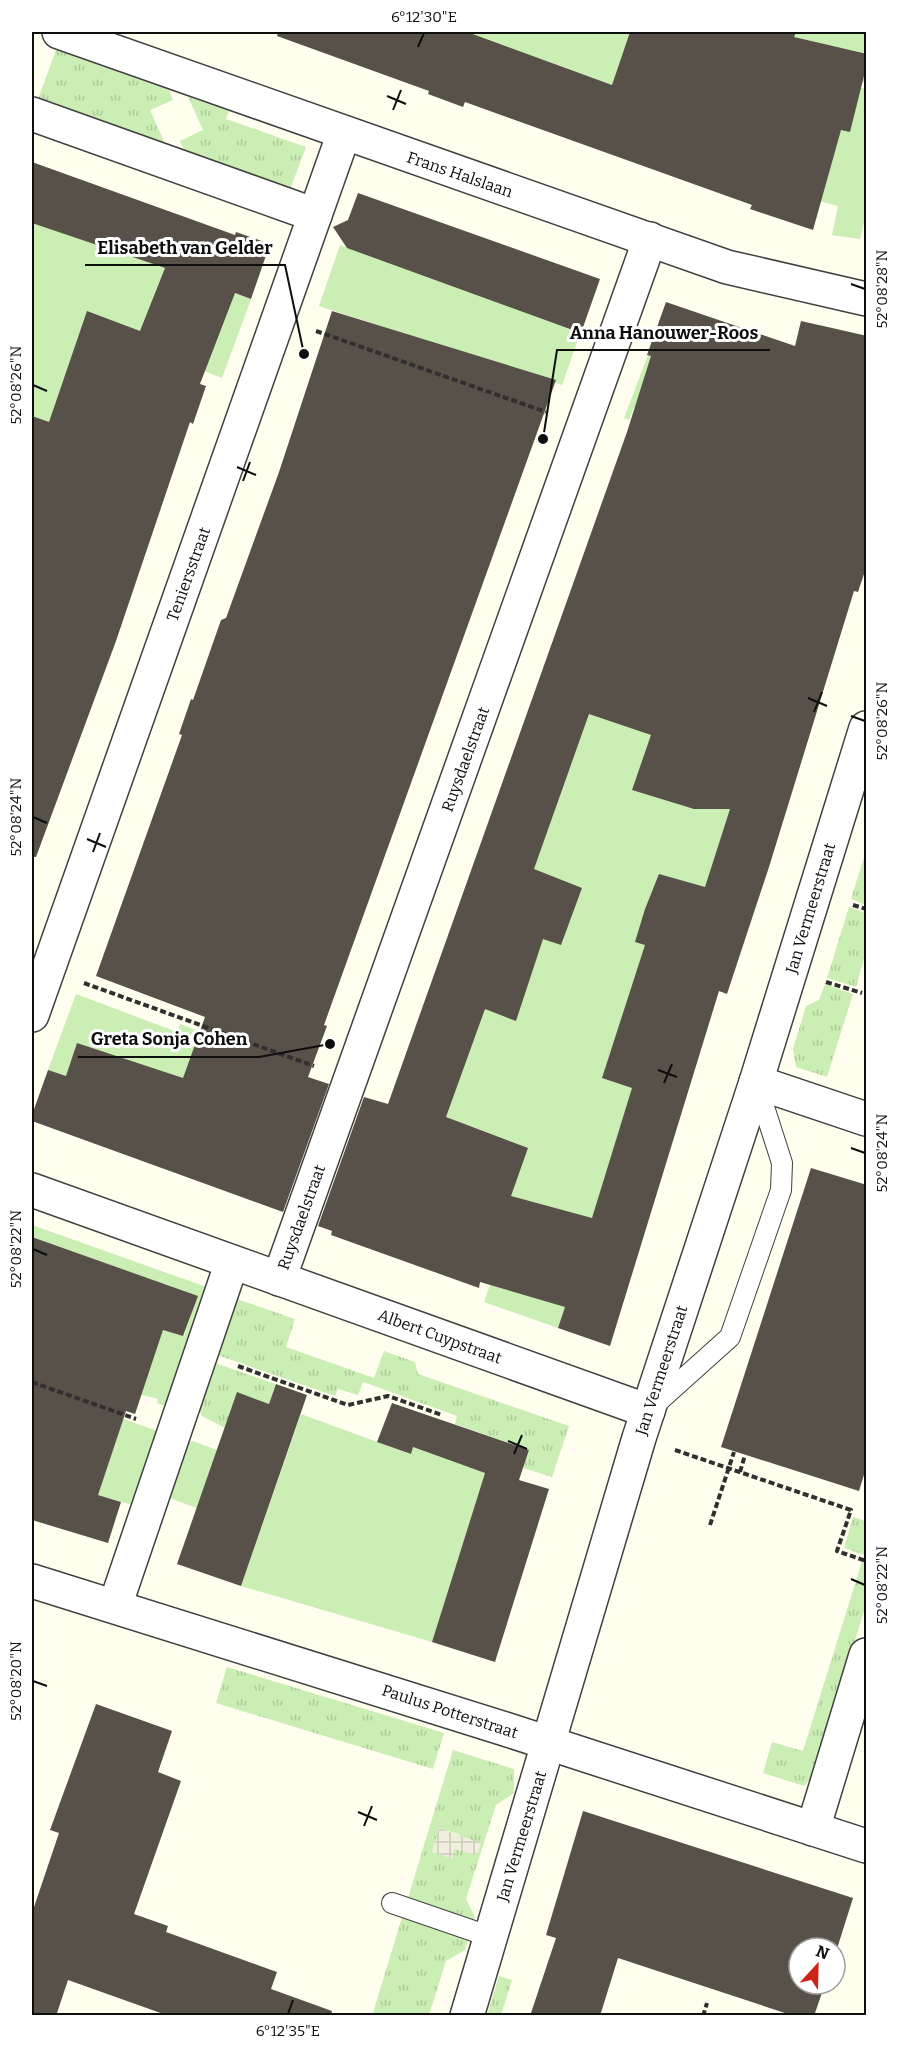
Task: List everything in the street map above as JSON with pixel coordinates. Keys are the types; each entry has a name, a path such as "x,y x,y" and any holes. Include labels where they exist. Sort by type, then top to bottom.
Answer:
{"street":[{"name":"Frans Halslaan","path":"59,32 727,267 867,299"},
{"path":"32,114 315,215"},
{"name":"Teniersstraat","path":"32,1015 344,134"},
{"name":"Ruysdaelstraat","path":"279,1279 650,239"},
{"name":"Jan Vermeerstraat","path":"467,2016 648,1411 756,1082 867,728"},
{"path":"756,1082 867,1119"},
{"name":"Albert Cuypstraat","path":"32,1190 648,1411"},
{"path":"115,1606 232,1262"},
{"name":"Paulus Potterstraat","path":"32,1581 867,1846"},
{"path":"813,1828 867,1655"}],"lane":[{"path":"648,1411 723,1346 737,1325 783,1176 782,1162 756,1082"},
{"path":"392,1903 492,1937"}],"path":[{"path":"315,331 556,416"},
{"path":"848,903 867,909"},
{"path":"823,981 862,993"},
{"path":"83,983 325,1070"},
{"path":"201,1353 348,1405 388,1396 442,1415"},
{"path":"32,1382 174,1433"},
{"path":"672,1449 851,1510 837,1551 867,1561"},
{"path":"710,1525 734,1452"},
{"path":"740,1472 745,1455"},
{"path":"703,2016 706,2003"}],"green space":[{"path":"462,32 678,32 783,69 866,89 866,214 860,239 832,235 838,206 796,195 703,117"},
{"path":"690,32 866,32 866,83 784,65"},
{"path":"56,50 169,90 173,100 150,110 167,148 37,102"},
{"path":"188,97 229,111 226,119 306,147 289,192 187,156 180,141 203,130"},
{"path":"32,221 251,299 222,378 157,353 32,705"},
{"path":"340,245 581,331 562,385 319,306"},
{"path":"820,325 863,335 803,597 558,1328 484,1302 519,1201 503,1219 429,1091 452,1098 601,680 705,432 634,407 629,420 624,418 648,355 813,362"},
{"path":"866,851 866,905 851,899"},
{"path":"849,907 866,913 866,952 856,987 827,978"},
{"path":"825,984 853,994 827,1077 796,1067 793,1049 806,1006 819,1000"},
{"path":"76,994 177,1032 180,1024 216,1038 291,1157 48,1070"},
{"path":"32,1225 215,1290 173,1409 157,1403 158,1399 142,1395 63,1385 32,1377 32,1342 150,1369 163,1330 184,1336 197,1296 32,1237"},
{"path":"234,1298 295,1319 286,1347 374,1378 384,1351 415,1362 418,1374 569,1426 552,1477 523,1468 529,1450 455,1424 457,1416 363,1382 358,1395 338,1389 335,1396 214,1354"},
{"path":"212,1362 276,1384 269,1404 237,1393 225,1428 202,1416 197,1406"},
{"path":"69,1400 163,1433 139,1507 98,1495 50,1460 32,1454 40,1419 32,1416 32,1409 40,1412"},
{"path":"301,1414 410,1454 413,1447 485,1473 432,1642 241,1586"},
{"path":"193,1441 217,1450 197,1508 172,1499 165,1490 181,1444"},
{"path":"853,1517 866,1521 866,1605 812,1777 804,1786 763,1773 772,1742 803,1751 864,1555 844,1548"},
{"path":"227,1667 444,1733 433,1769 216,1703"},
{"path":"453,1750 514,1769 514,1793 496,1805 466,1899 475,1917 465,1950 446,1961 429,2015 372,2016","holes":["442,1829 458,1834 477,1855 455,1849 452,1858 432,1852"]},
{"path":"499,1976 512,1980 501,2015 487,2015"}],"shaded area":[{"path":"439,1828 481,1843 477,1855 455,1849 452,1858 432,1852"}],"building":[{"path":"278,32 467,32 612,85 630,32 796,32 794,37 867,54 867,64 850,132 841,130 813,230 750,209 752,205 465,102 463,107 428,94 429,91 277,36"},
{"path":"32,162 235,235 236,232 270,244 251,299 235,293 200,384 206,386 193,424 190,422 116,641 36,857 32,857 32,416 49,422 87,311 140,331 165,268 32,223"},
{"path":"358,193 600,279 581,333 347,248 333,227 348,220"},
{"path":"666,302 795,346 801,321 867,336 867,565 858,592 854,591 769,867 727,994 719,991 610,1346 558,1328 565,1307 480,1282 479,1288 331,1235 332,1231 318,1226 364,1097 388,1104 627,432 651,356 647,355","holes":["589,714 651,735 632,790 694,809 730,809 705,887 659,874 645,909 635,942 645,945 602,1078 632,1088 592,1218 511,1196 528,1148 446,1117 485,1009 516,1021 543,939 561,945 582,888 534,869"]},
{"path":"332,311 556,380 324,1025 327,1026 308,1077 329,1084 283,1212 32,1121 32,1115 48,1070 66,1076 77,1043 183,1078 205,1017 96,976 182,735 179,734 191,699 193,700 221,620 226,618 279,472"},
{"path":"811,1168 867,1185 867,1465 859,1491 721,1447"},
{"path":"32,1237 198,1296 183,1336 163,1330 135,1414 126,1411 98,1495 121,1502 108,1543 32,1520"},
{"path":"276,1384 307,1395 241,1586 177,1564 237,1392 269,1404"},
{"path":"392,1403 529,1450 519,1480 549,1489 495,1662 432,1642 485,1473 413,1447 411,1454 377,1442"},
{"path":"96,1704 172,1731 158,1772 181,1781 134,1914 168,1926 166,1932 277,1972 271,1989 332,2011 331,2016 169,2016 68,1980 56,2016 32,2016 32,1913 59,1833 50,1830"},
{"path":"583,1811 853,1898 841,1936 787,1936 787,1996 821,1996 814,2016 794,2016 618,1958 600,2016 530,2016 556,1938 546,1935"}],"place":[{"name":"Elisabeth van Gelder","path":"304,354"},
{"name":"Anna Hanouwer-Roos","path":"543,439"},
{"name":"Greta Sonja Cohen","path":"330,1044"}]}
